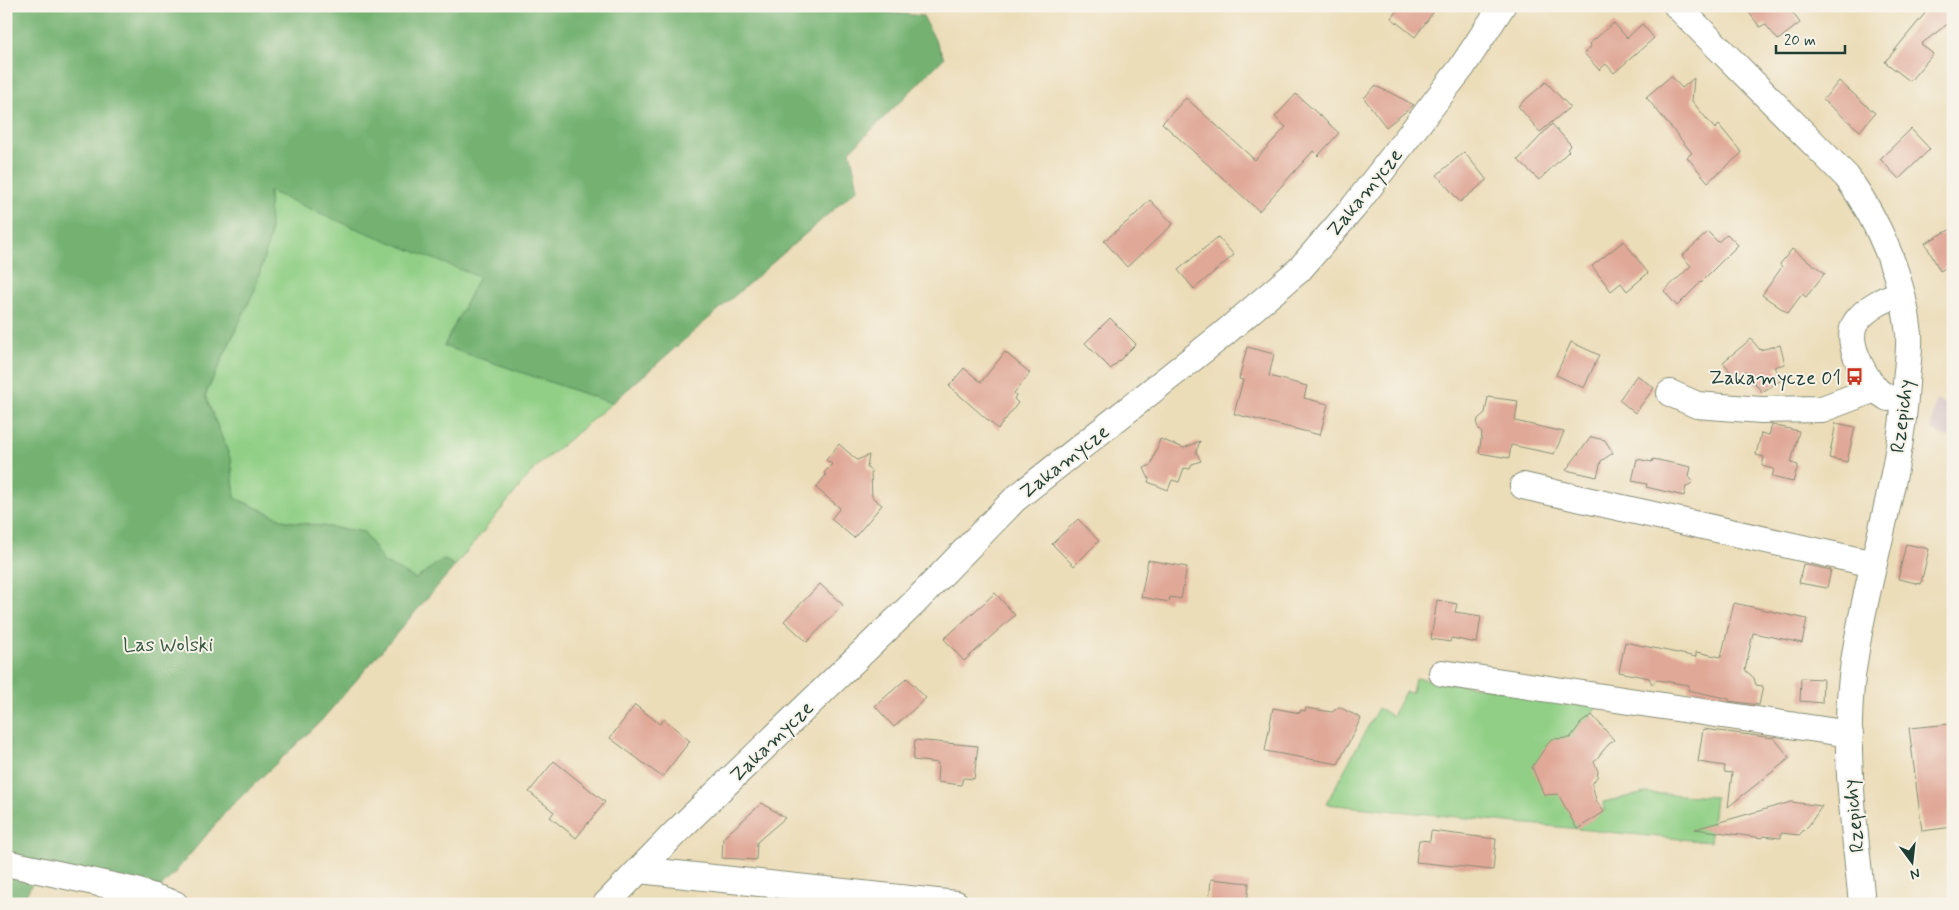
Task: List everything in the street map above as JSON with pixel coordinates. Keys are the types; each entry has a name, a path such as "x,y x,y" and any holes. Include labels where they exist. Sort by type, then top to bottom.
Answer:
{"street":[{"name":"Zakamycze","path":"606,904 914,603 1015,499 1221,336 1299,270 1353,208 1462,67 1502,6"},
{"name":"Rzepichy","path":"1677,6 1847,178 1863,200 1878,228 1896,272 1902,294 1909,335 1901,437 1862,616 1852,678 1848,766 1862,904"},
{"path":"1902,294 1876,303 1855,323 1852,343 1855,355 1876,389 1890,400 1905,403"},
{"path":"1670,392 1697,405 1761,410 1822,409 1876,389"},
{"path":"1522,486 1874,564"},
{"path":"1442,673 1850,734"},
{"path":"6,863 136,891 175,904"},
{"path":"639,870 956,904"}],"shaded area":[{"path":"1936,400 1953,408 1953,430 1949,438 1930,430"}],"green space":[{"name":"Las Wolski","path":"6,6 824,6 923,16 944,58 850,151 858,188 612,403 444,346 479,277 345,224 269,191 270,237 255,289 205,395 231,460 235,498 286,521 364,532 383,562 416,579 443,559 455,566 320,722 229,808 172,876 155,893 34,880 21,904 6,904"},
{"path":"269,191 479,277 444,346 612,403 535,468 455,566 443,559 416,579 383,562 364,532 286,521 235,498 231,460 205,396 255,289 270,237"},
{"path":"1415,678 1598,704 1592,715 1567,743 1561,795 1604,811 1603,802 1645,793 1715,797 1710,842 1326,804 1378,708 1392,716 1405,692 1412,693"}],"building":[{"path":"1400,6 1438,6 1415,37 1391,18"},
{"path":"1744,6 1788,6 1800,23 1778,40 1765,24 1760,27"},
{"path":"1931,6 1953,6 1953,20 1921,44 1933,54 1910,81 1885,62"},
{"path":"1614,23 1627,38 1642,24 1654,38 1614,73 1606,64 1599,70 1584,53 1591,47 1589,44"},
{"path":"1671,76 1682,88 1694,78 1692,101 1715,129 1719,125 1742,153 1708,182 1687,157 1692,153 1646,97"},
{"path":"1839,81 1875,113 1860,131 1823,100"},
{"path":"1546,82 1570,107 1540,132 1518,106"},
{"path":"1375,86 1414,105 1386,127 1364,98"},
{"path":"1296,94 1339,133 1318,156 1313,151 1259,211 1162,123 1186,98 1255,160 1286,127 1275,117"},
{"path":"1552,124 1571,145 1567,149 1569,151 1539,180 1518,160"},
{"path":"1911,129 1930,149 1899,179 1880,159"},
{"path":"1464,152 1487,180 1460,202 1437,175"},
{"path":"1150,200 1173,224 1127,267 1104,241"},
{"path":"1953,228 1953,264 1940,271 1925,243"},
{"path":"1708,232 1718,242 1727,234 1738,245 1677,306 1664,291 1691,266 1682,256"},
{"path":"1218,237 1234,255 1194,289 1178,270"},
{"path":"1624,241 1648,273 1627,291 1621,283 1611,291 1592,266"},
{"path":"1792,249 1825,273 1806,297 1802,294 1788,313 1762,295 1782,267 1780,264"},
{"path":"1110,318 1136,344 1111,369 1085,343"},
{"path":"1751,339 1760,350 1780,345 1785,364 1774,367 1783,379 1762,392 1745,371 1736,379 1723,362"},
{"path":"1571,342 1599,355 1584,388 1556,375"},
{"path":"1247,347 1274,354 1269,376 1307,386 1304,398 1328,404 1320,435 1234,414 1243,380 1239,379"},
{"path":"1005,352 1030,373 1014,393 1016,395 1014,399 1018,403 998,429 949,386 964,368 981,382"},
{"path":"1637,375 1654,388 1635,413 1619,400"},
{"path":"1488,397 1518,401 1515,421 1564,432 1554,454 1511,445 1509,458 1479,453 1482,433 1477,426 1478,419 1485,413"},
{"path":"1836,423 1855,427 1847,462 1829,458"},
{"path":"1772,425 1799,431 1791,463 1798,465 1793,482 1772,477 1774,469 1762,466 1764,457 1756,455 1761,433 1769,435"},
{"path":"1591,437 1605,440 1613,453 1601,461 1597,477 1566,470"},
{"path":"1160,439 1184,448 1200,441 1196,452 1201,461 1192,464 1190,469 1184,468 1179,482 1172,480 1168,490 1148,482 1149,479 1144,468 1151,465"},
{"path":"839,444 857,460 869,455 867,468 871,471 872,497 882,505 854,538 831,519 840,508 816,488 826,475 824,473 832,464 826,460"},
{"path":"1637,459 1652,462 1653,459 1691,467 1689,476 1693,482 1686,487 1684,496 1646,487 1647,484 1632,481"},
{"path":"1078,519 1099,541 1074,566 1052,544"},
{"path":"1906,544 1929,549 1921,584 1898,579"},
{"path":"1148,560 1187,567 1181,599 1170,597 1169,602 1141,597"},
{"path":"1803,564 1831,570 1827,588 1799,583"},
{"path":"820,584 843,605 807,642 784,621"},
{"path":"995,593 1015,615 964,661 944,639"},
{"path":"1437,600 1457,604 1455,612 1481,616 1477,643 1451,638 1450,642 1431,639"},
{"path":"1734,603 1807,619 1802,643 1753,633 1745,670 1754,678 1756,685 1763,686 1759,705 1729,701 1729,699 1688,690 1689,685 1657,680 1652,684 1649,678 1619,672 1625,642 1696,657 1696,652 1721,657"},
{"path":"907,678 926,698 894,727 875,706"},
{"path":"1801,678 1823,679 1822,703 1800,701"},
{"path":"635,705 660,724 664,719 690,741 662,777 610,738"},
{"path":"1339,707 1361,718 1338,764 1265,751 1273,708 1300,713 1301,710 1305,711 1306,708 1332,712"},
{"path":"1592,715 1614,740 1594,762 1598,771 1597,777 1592,784 1596,800 1604,812 1577,829 1558,794 1544,795 1532,767 1551,739 1570,738 1581,723"},
{"path":"1951,724 1953,737 1953,827 1922,831 1909,728"},
{"path":"1703,729 1774,738 1790,758 1728,807 1732,773 1724,772 1725,766 1698,762"},
{"path":"915,740 978,746 974,779 963,778 961,785 937,782 938,763 913,760"},
{"path":"554,761 605,802 576,838 550,817 554,812 529,792"},
{"path":"1791,802 1822,806 1809,825 1799,835 1781,833 1781,838 1763,836 1763,838 1695,829"},
{"path":"762,803 785,818 757,842 756,860 722,858 723,838"},
{"path":"1431,831 1496,839 1493,870 1416,862 1419,840 1430,841"},
{"path":"1211,879 1249,883 1247,904 1209,904"}],"place":[{"name":"Zakamycze 01","path":"1855,377"}]}
